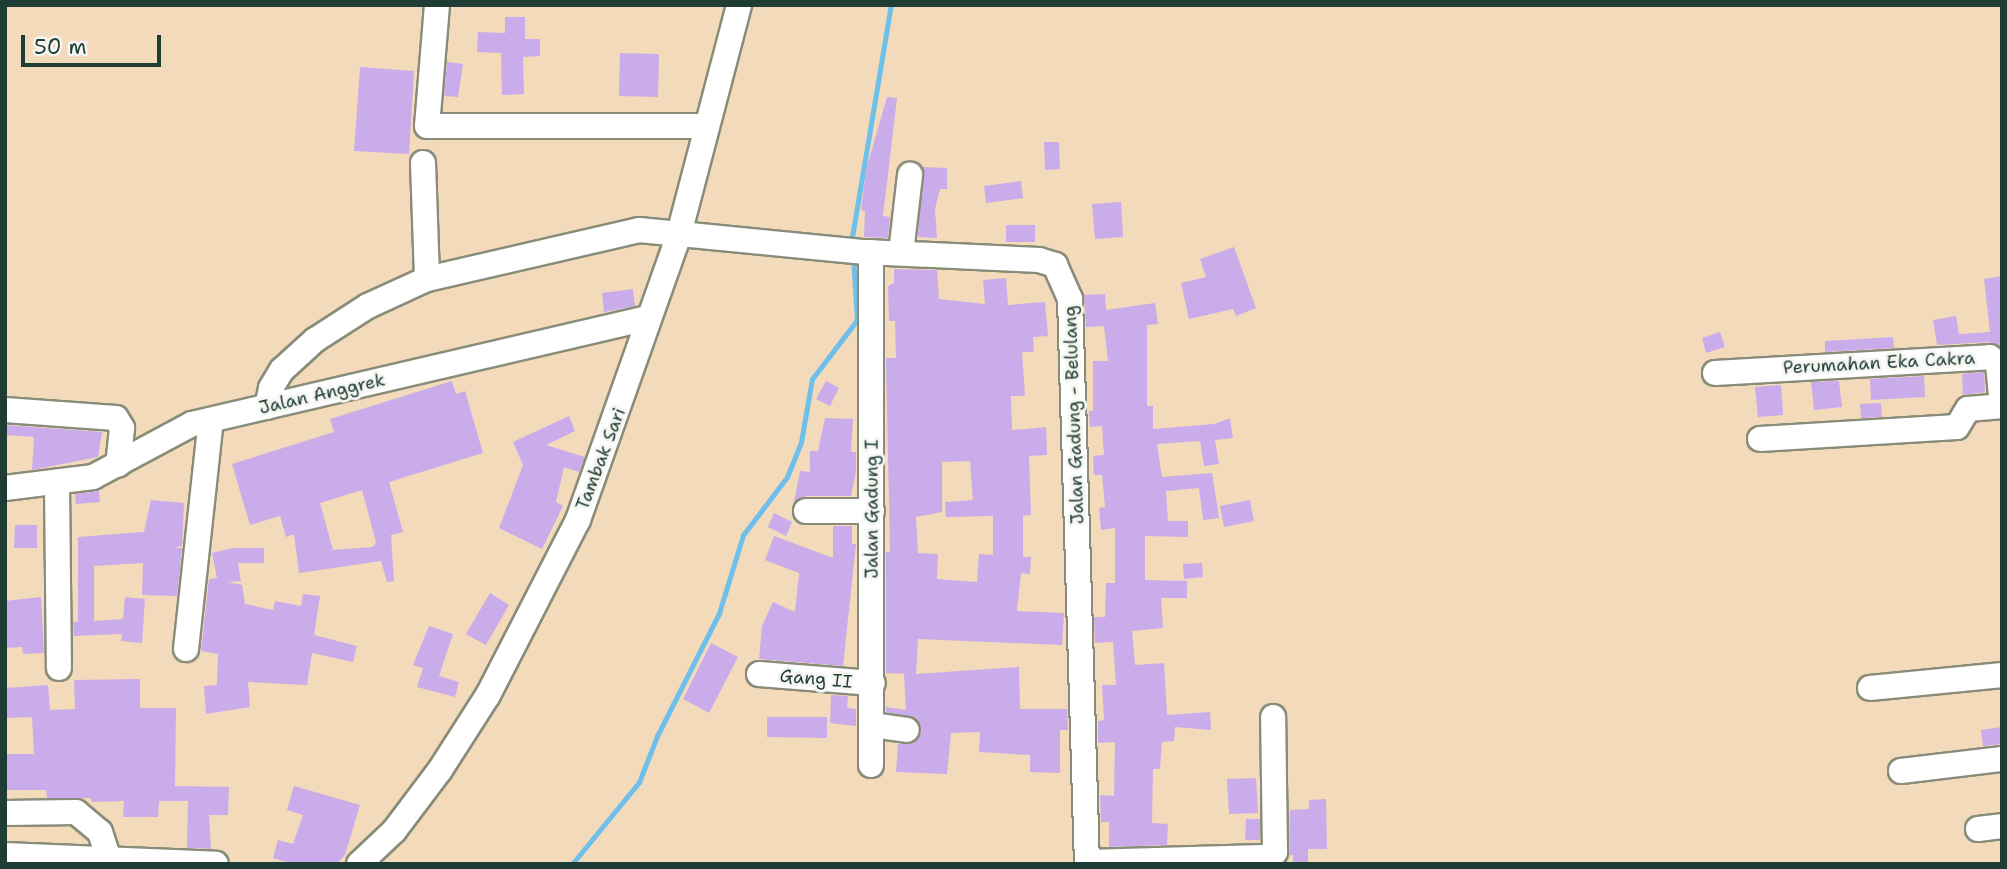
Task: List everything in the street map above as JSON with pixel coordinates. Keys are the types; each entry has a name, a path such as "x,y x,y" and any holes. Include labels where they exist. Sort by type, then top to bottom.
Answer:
{"street":[{"path":"437,5 427,126 707,126"},
{"name":"Tambak Sari","path":"359,864 394,831 440,770 488,695 550,581 602,459 678,234 739,5"},
{"path":"424,163 427,279"},
{"path":"901,253 910,175"},
{"name":"Jalan Gadung - Belulang","path":"267,407 271,388 282,370 315,340 368,306 427,279 639,230 839,250 1039,260 1055,265 1069,287 1087,863"},
{"name":"Jalan Gadung I","path":"868,252 872,511 871,765"},
{"name":"Jalan Anggrek","path":"5,488 57,484 93,477 163,437 211,420 648,318"},
{"name":"Perumahan Eka Cakra","path":"1715,373 1990,357 1998,364 2001,406 1968,409 1957,427 1759,439"},
{"path":"5,410 116,418 122,428 118,465"},
{"path":"186,649 211,420"},
{"path":"57,484 59,668"},
{"path":"806,511 872,511"},
{"name":"Gang II","path":"759,674 873,683"},
{"path":"1870,688 2002,675"},
{"path":"1087,863 1271,857 1275,852 1273,717"},
{"path":"872,725 907,730"},
{"path":"1901,771 2002,759"},
{"path":"5,813 76,812 100,832 108,857"},
{"path":"5,856 108,857 216,864"}],"building":[{"path":"505,17 525,17 525,39 540,39 540,56 523,57 524,94 502,95 501,53 477,52 478,32 505,33"},
{"path":"620,53 659,54 658,97 619,96"},
{"path":"447,62 463,64 458,97 444,96"},
{"path":"360,67 414,71 409,154 354,151"},
{"path":"887,97 897,98 883,216 890,217 888,238 864,237 865,211 861,210 866,170"},
{"path":"1044,142 1059,142 1060,169 1045,170"},
{"path":"922,167 947,168 947,189 940,189 935,209 937,238 918,237"},
{"path":"1021,181 1023,198 986,203 984,186"},
{"path":"1121,202 1123,237 1095,239 1092,204"},
{"path":"1006,225 1035,225 1035,242 1006,242"},
{"path":"1234,247 1256,308 1236,316 1233,309 1189,319 1181,283 1206,277 1200,259"},
{"path":"894,269 937,270 939,299 985,304 983,280 1006,278 1008,305 1045,302 1048,336 1033,337 1034,352 1022,352 1025,396 1011,396 1012,430 1046,427 1047,455 1029,456 1031,515 1023,516 1023,557 1031,557 1030,574 1021,573 1017,611 1064,613 1062,645 918,639 916,674 1019,667 1020,709 1067,709 1068,730 1060,730 1060,773 1030,772 1030,755 979,752 980,732 951,733 947,774 896,772 898,744 913,743 922,731 916,718 886,712 886,707 906,710 904,674 911,674 886,673 886,552 890,552 886,358 896,358 895,321 889,321 888,286 894,283","holes":["970,461 973,500 945,502 946,517 993,516 993,555 979,554 977,582 937,579 938,554 918,553 916,517 942,512 942,462"]},
{"path":"2002,276 2002,348 1989,342 1937,345 1933,320 1956,316 1959,334 1990,332 1984,279"},
{"path":"633,289 635,306 604,312 602,293"},
{"path":"1105,294 1106,310 1155,303 1158,324 1147,325 1147,406 1153,406 1153,429 1214,424 1230,418 1233,438 1215,440 1219,464 1204,466 1200,441 1157,444 1162,477 1212,473 1219,518 1203,520 1199,488 1166,491 1168,521 1188,521 1188,537 1145,536 1145,580 1187,581 1187,598 1161,598 1163,628 1132,631 1135,665 1164,663 1167,715 1210,712 1211,730 1175,727 1174,741 1162,742 1160,769 1153,769 1152,823 1168,824 1167,845 1109,847 1109,822 1101,822 1100,795 1114,796 1115,742 1098,743 1098,721 1104,720 1102,685 1116,685 1113,642 1095,643 1094,617 1105,617 1106,583 1115,583 1115,528 1101,530 1099,508 1105,507 1102,475 1094,475 1093,456 1104,455 1102,426 1090,427 1089,411 1093,411 1093,361 1108,361 1104,326 1086,327 1084,295"},
{"path":"1720,332 1725,347 1706,353 1702,338"},
{"path":"1893,337 1894,348 1825,352 1825,341"},
{"path":"1984,372 1985,392 1963,395 1962,374"},
{"path":"1924,376 1925,397 1871,400 1870,379"},
{"path":"452,381 456,394 465,391 483,453 389,482 403,532 391,535 394,581 387,582 381,561 299,573 294,534 286,537 280,516 250,525 232,464 334,432 330,419","holes":["362,490 376,542 373,547 333,550 320,503"]},
{"path":"826,381 839,388 830,406 816,399"},
{"path":"1839,381 1842,407 1814,410 1811,382"},
{"path":"1781,385 1783,415 1758,417 1755,387"},
{"path":"1881,403 1882,417 1861,418 1860,404"},
{"path":"569,416 575,431 546,445 585,457 579,472 564,467 556,502 563,506 542,549 499,528 523,465 513,442"},
{"path":"825,418 853,419 851,452 856,452 856,472 851,496 806,496 794,502 800,471 810,472 810,451 818,451"},
{"path":"5,425 102,432 98,457 32,470 34,437 5,435"},
{"path":"99,491 100,502 76,504 75,494"},
{"path":"151,500 184,503 182,546 174,548 182,548 177,596 142,595 143,563 94,566 94,621 123,619 125,597 145,599 142,643 121,641 122,634 74,636 73,622 78,622 78,537 144,532"},
{"path":"1250,500 1254,521 1224,527 1220,506"},
{"path":"774,513 792,522 786,536 768,527"},
{"path":"15,525 37,525 37,548 14,548"},
{"path":"833,526 852,526 852,544 856,544 843,666 759,659 762,626 773,602 795,612 799,573 765,560 774,536 833,558"},
{"path":"233,548 264,548 264,563 238,563 241,581 228,582 242,585 245,604 273,610 275,601 301,606 303,594 320,596 314,635 357,646 353,662 312,653 307,685 248,682 250,707 206,714 204,686 217,685 218,654 201,651 209,579 217,578 212,553"},
{"path":"1202,563 1203,577 1184,579 1183,564"},
{"path":"490,593 509,605 486,645 466,634"},
{"path":"41,597 44,653 23,654 22,647 5,648 5,601"},
{"path":"429,626 453,634 439,676 459,682 455,697 417,687 423,668 413,665"},
{"path":"711,643 738,657 709,713 683,699"},
{"path":"140,679 140,708 176,708 175,786 229,787 228,815 209,815 211,849 187,848 188,801 159,801 158,817 123,817 124,801 92,802 91,798 47,798 46,790 5,790 5,754 34,754 32,717 5,718 5,688 48,685 50,710 75,709 74,680"},
{"path":"831,695 848,696 847,708 856,709 856,726 830,723"},
{"path":"767,717 827,717 827,738 767,737"},
{"path":"2002,727 2002,744 1983,746 1981,730"},
{"path":"1256,778 1258,813 1229,814 1227,779"},
{"path":"294,786 360,805 345,855 337,864 293,864 273,858 278,840 293,844 303,815 287,810"},
{"path":"1326,799 1327,849 1308,849 1308,864 1293,864 1293,855 1289,855 1290,810 1309,809 1309,800"},
{"path":"1246,819 1260,819 1260,840 1245,840"}],"waterway":[{"path":"851,243 891,5"},
{"path":"572,864 639,782 657,736 719,613 743,535 787,477 801,442 812,379 857,320 853,257"}]}
